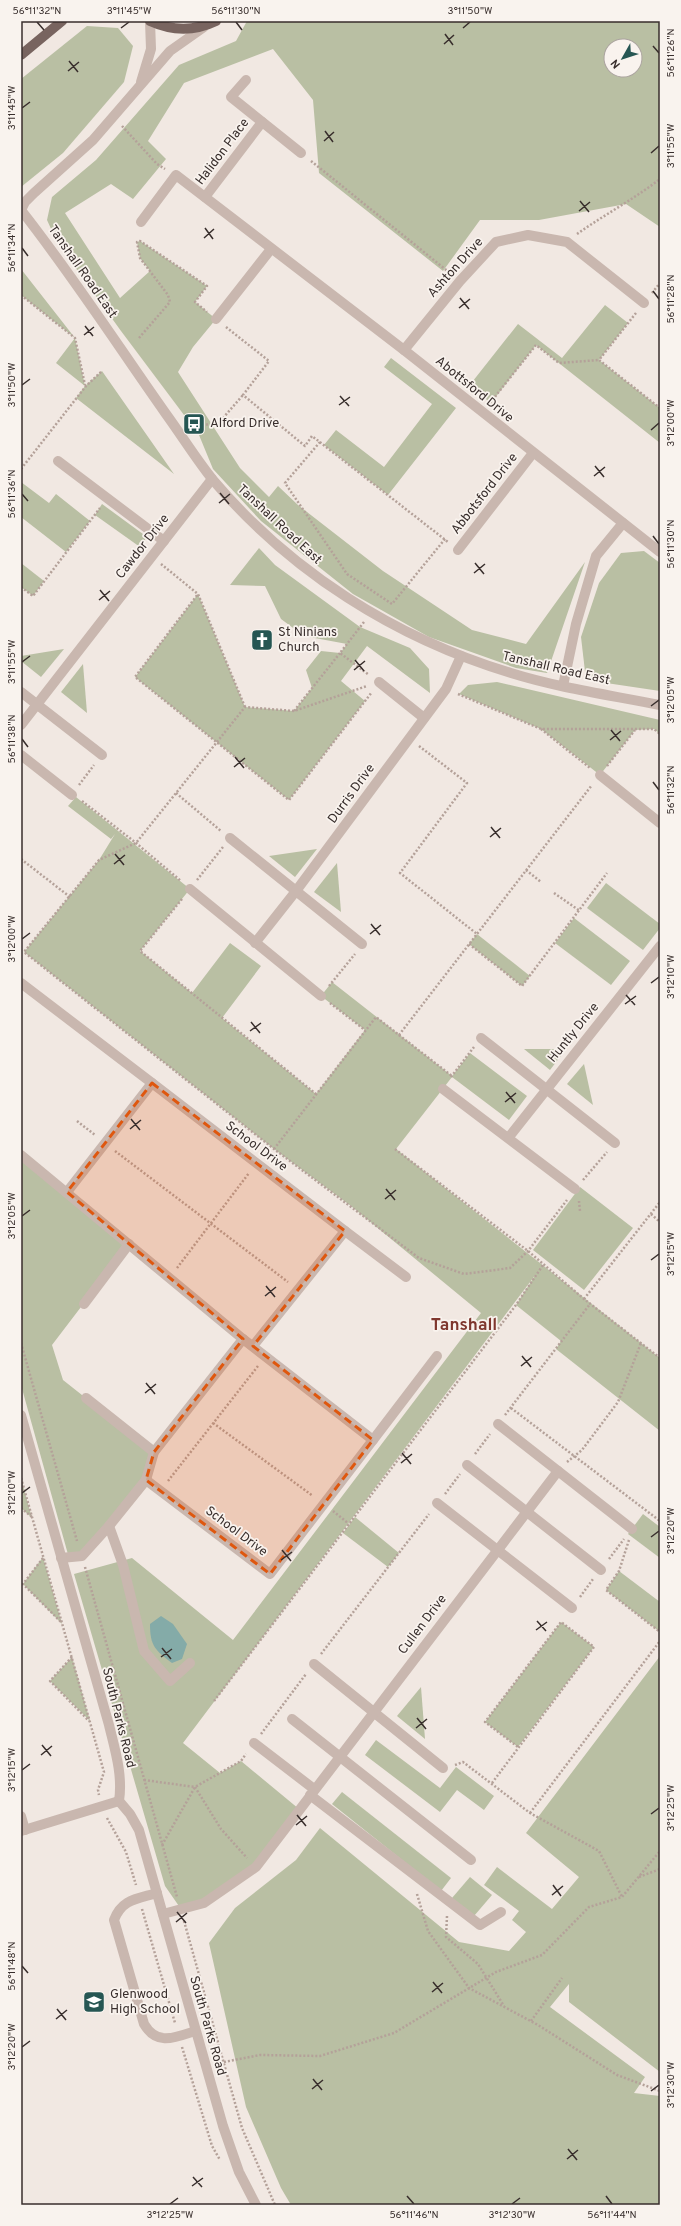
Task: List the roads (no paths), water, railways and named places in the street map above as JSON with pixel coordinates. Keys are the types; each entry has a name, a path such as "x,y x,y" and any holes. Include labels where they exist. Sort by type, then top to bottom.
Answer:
{"main road":[{"path":"21,55 62,21"},
{"path":"150,21 168,28 180,29 204,27 216,21"}],"street":[{"path":"141,84 151,49 150,21"},
{"path":"21,210 25,202 34,193 71,161 114,117 170,52 204,27"},
{"name":"Halidon Place","path":"246,80 231,97 301,153"},
{"name":"Halidon Place","path":"205,197 262,122"},
{"name":"Abottsford Drive","path":"141,222 176,175 404,350 660,552"},
{"name":"Tanshall Road East","path":"21,210 108,330 212,479 271,539 307,571 371,612 429,643 462,656 512,674 563,686 660,705"},
{"name":"Ashton Drive","path":"404,350 460,281 496,242 528,235 567,242 644,303"},
{"path":"216,319 271,249"},
{"name":"Abbotsford Drive","path":"458,550 533,453"},
{"path":"58,461 164,541"},
{"name":"Cawdor Drive","path":"21,726 212,479"},
{"path":"563,686 576,624 596,556 623,523"},
{"name":"Durris Drive","path":"255,943 296,891 446,689 462,656"},
{"path":"379,682 424,718"},
{"path":"21,692 102,755"},
{"path":"21,755 72,795"},
{"path":"600,776 660,822"},
{"path":"230,838 362,944"},
{"path":"190,889 321,996"},
{"name":"Huntly Drive","path":"509,1137 660,946"},
{"name":"School Drive","path":"21,983 406,1277"},
{"path":"481,1038 615,1142"},
{"path":"67,1192 152,1083"},
{"path":"443,1089 509,1137 576,1189"},
{"path":"21,1155 243,1339 373,1440"},
{"path":"253,1346 345,1231"},
{"path":"84,1304 129,1244"},
{"path":"61,1558 82,1556 109,1526 146,1480 154,1452 243,1339"},
{"name":"School Drive","path":"146,1480 270,1574 437,1356"},
{"path":"86,1398 154,1452"},
{"name":"South Parks Road","path":"21,1415 117,1759 121,1786 119,1801 130,1814 139,1830 223,2126 239,2172 256,2205"},
{"path":"498,1424 632,1528"},
{"path":"467,1465 525,1513 601,1570"},
{"name":"Cullen Drive","path":"163,1914 204,1903 256,1867 339,1756 558,1471"},
{"path":"437,1503 572,1608"},
{"path":"109,1526 123,1565 144,1651 170,1681 190,1663"},
{"path":"314,1664 443,1768"},
{"path":"292,1719 471,1860"},
{"path":"254,1743 411,1872 480,1925 500,1912"},
{"path":"21,1816 23,1831 119,1801"},
{"path":"157,1893 139,1898 118,1909 114,1920 144,2024 149,2033 164,2040 195,2031"}],"water":[{"path":"161,1616 173,1624 187,1644 182,1659 172,1663 161,1655 152,1643 150,1624"}],"place":[{"name":"Alford Drive","path":"194,424"},
{"name":"St Ninians Church","path":"262,640"},
{"name":"Glenwood High School","path":"94,2002"}],"district":[{"name":"Tanshall","path":"464,1326"}]}
